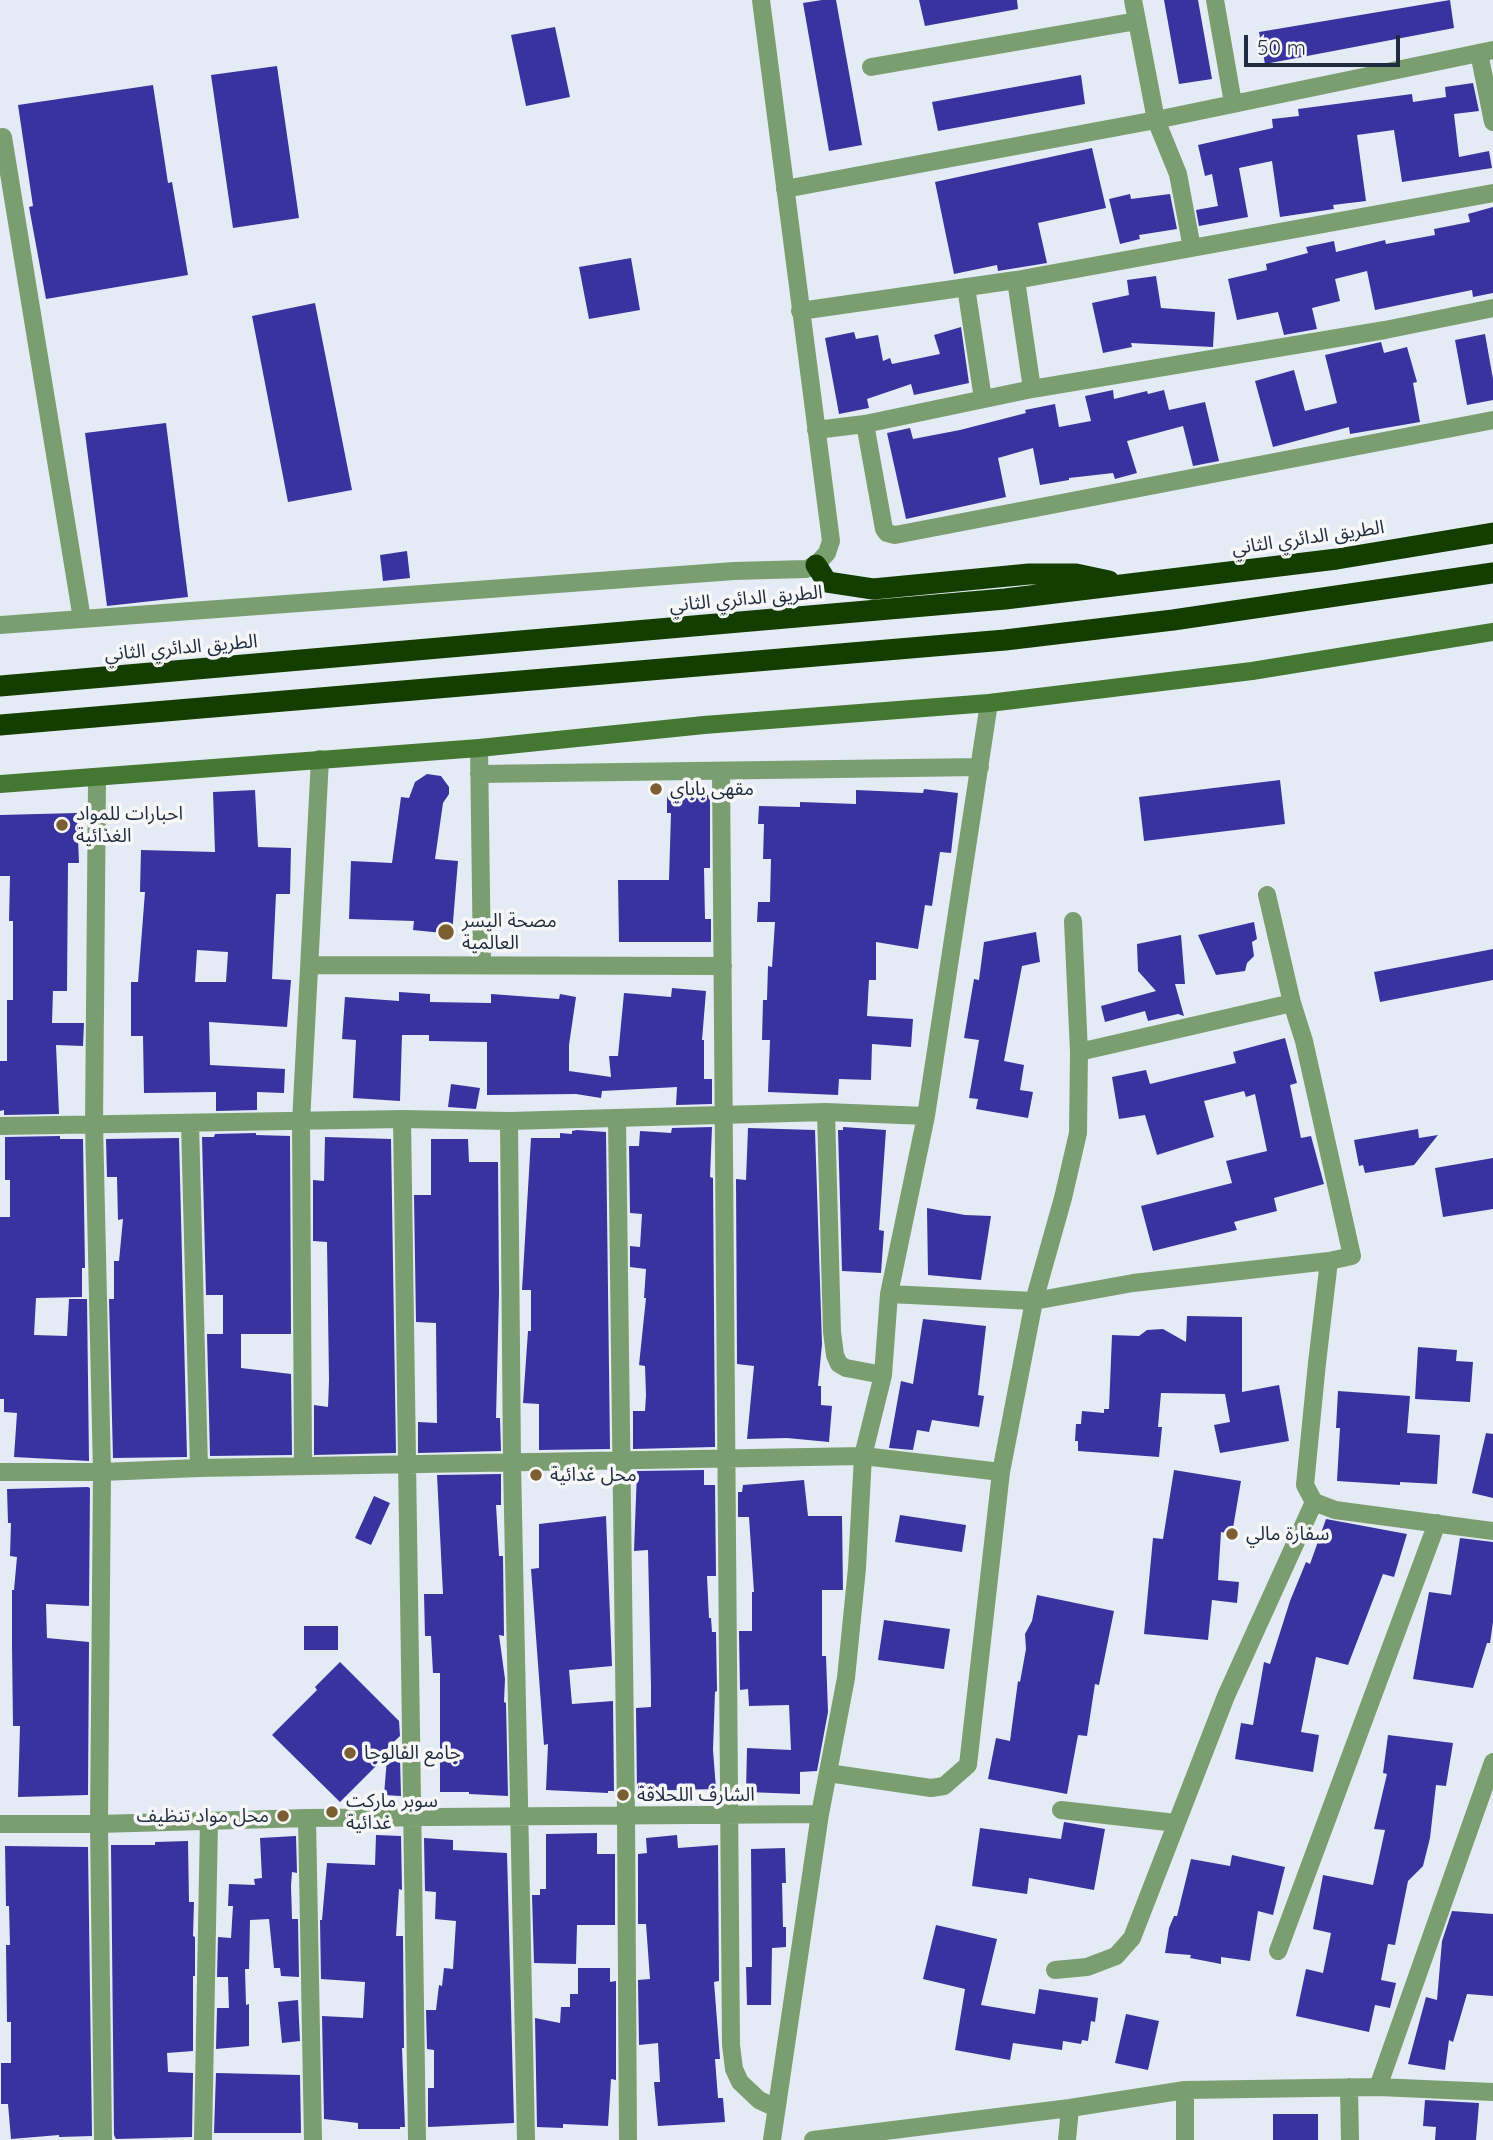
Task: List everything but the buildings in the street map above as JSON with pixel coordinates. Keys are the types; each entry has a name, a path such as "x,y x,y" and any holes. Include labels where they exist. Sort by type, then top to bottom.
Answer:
{"highway":[{"name":"الطريق الدائري الثاني","path":"0,686 1005,599 1337,559 1493,533"},
{"path":"816,565 827,582 873,589 1029,574 1076,574 1125,584"},
{"path":"0,725 1005,640 1263,607 1493,573"}],"street":[{"path":"0,625 734,571 806,569 816,565 827,553 831,541 761,0"},
{"path":"1133,0 1156,120 1178,174 1192,248"},
{"path":"1215,0 1233,103"},
{"path":"871,67 1137,21"},
{"path":"785,189 1156,120 1486,52 1493,122"},
{"path":"3,137 82,619"},
{"path":"800,311 1016,280 1493,193"},
{"path":"1016,280 1032,389"},
{"path":"967,287 984,400"},
{"path":"816,430 865,424 1032,389 1385,330 1493,308"},
{"path":"865,424 884,529 895,535 933,530 1493,419"},
{"path":"0,784 97,779 479,748 704,725 989,703 1252,671 1493,632"},
{"path":"772,2140 820,1814 846,1678 858,1568 863,1456 883,1375 888,1294 926,1116 989,703"},
{"path":"479,748 482,965"},
{"path":"303,1466 302,1122 320,759"},
{"path":"479,774 980,767"},
{"path":"721,771 732,2055 734,2069 745,2090 758,2100 776,2108"},
{"path":"97,779 93,1124 102,1472 99,1824 103,2140"},
{"path":"888,1294 1034,1301 1133,1283 1329,1261 1352,1256 1304,1041 1292,1003 1267,895"},
{"path":"828,1773 931,1788 944,1786 968,1765 1001,1472 1034,1301 1078,1133 1079,1052 1073,921"},
{"path":"310,965 723,966"},
{"path":"1079,1052 1292,1003"},
{"path":"0,1126 402,1119 509,1121 827,1112 926,1116"},
{"path":"827,1112 832,1332 835,1355 839,1364 846,1368 883,1375"},
{"path":"402,1119 417,2140"},
{"path":"617,1119 628,2140"},
{"path":"509,1121 512,1463 526,2140"},
{"path":"190,1123 199,1468"},
{"path":"1329,1261 1306,1485 1314,1502 1335,1510 1493,1531"},
{"path":"0,1472 863,1456 1001,1472"},
{"path":"1055,1970 1087,1967 1116,1955 1132,1938 1226,1696 1314,1502"},
{"path":"1278,1951 1437,1523"},
{"path":"1378,2087 1489,1782 1493,1762"},
{"path":"1061,1810 1177,1823"},
{"path":"0,1824 307,1818 820,1814"},
{"path":"307,1818 313,2140"},
{"path":"203,2140 209,1821"},
{"path":"1349,2087 1350,2140"},
{"path":"813,2140 904,2134 1185,2090 1378,2087 1493,2092"},
{"path":"1185,2090 1185,2140"},
{"path":"1067,2140 1070,2108"}],"place":[{"name":"مقهى باباي","path":"656,789"},
{"name":"احبارات للمواد الغذائية","path":"62,825"},
{"name":"مصحة اليسر العالمية","path":"446,932"},
{"name":"محل غدائية","path":"536,1475"},
{"name":"سفارة مالي","path":"1232,1534"},
{"name":"جامع الفالوجا","path":"350,1753"},
{"name":"الشارف اللحلاقة","path":"623,1795"},
{"name":"سوبر ماركت غدائية","path":"332,1812"},
{"name":"محل مواد تنظيف","path":"283,1816"}]}
